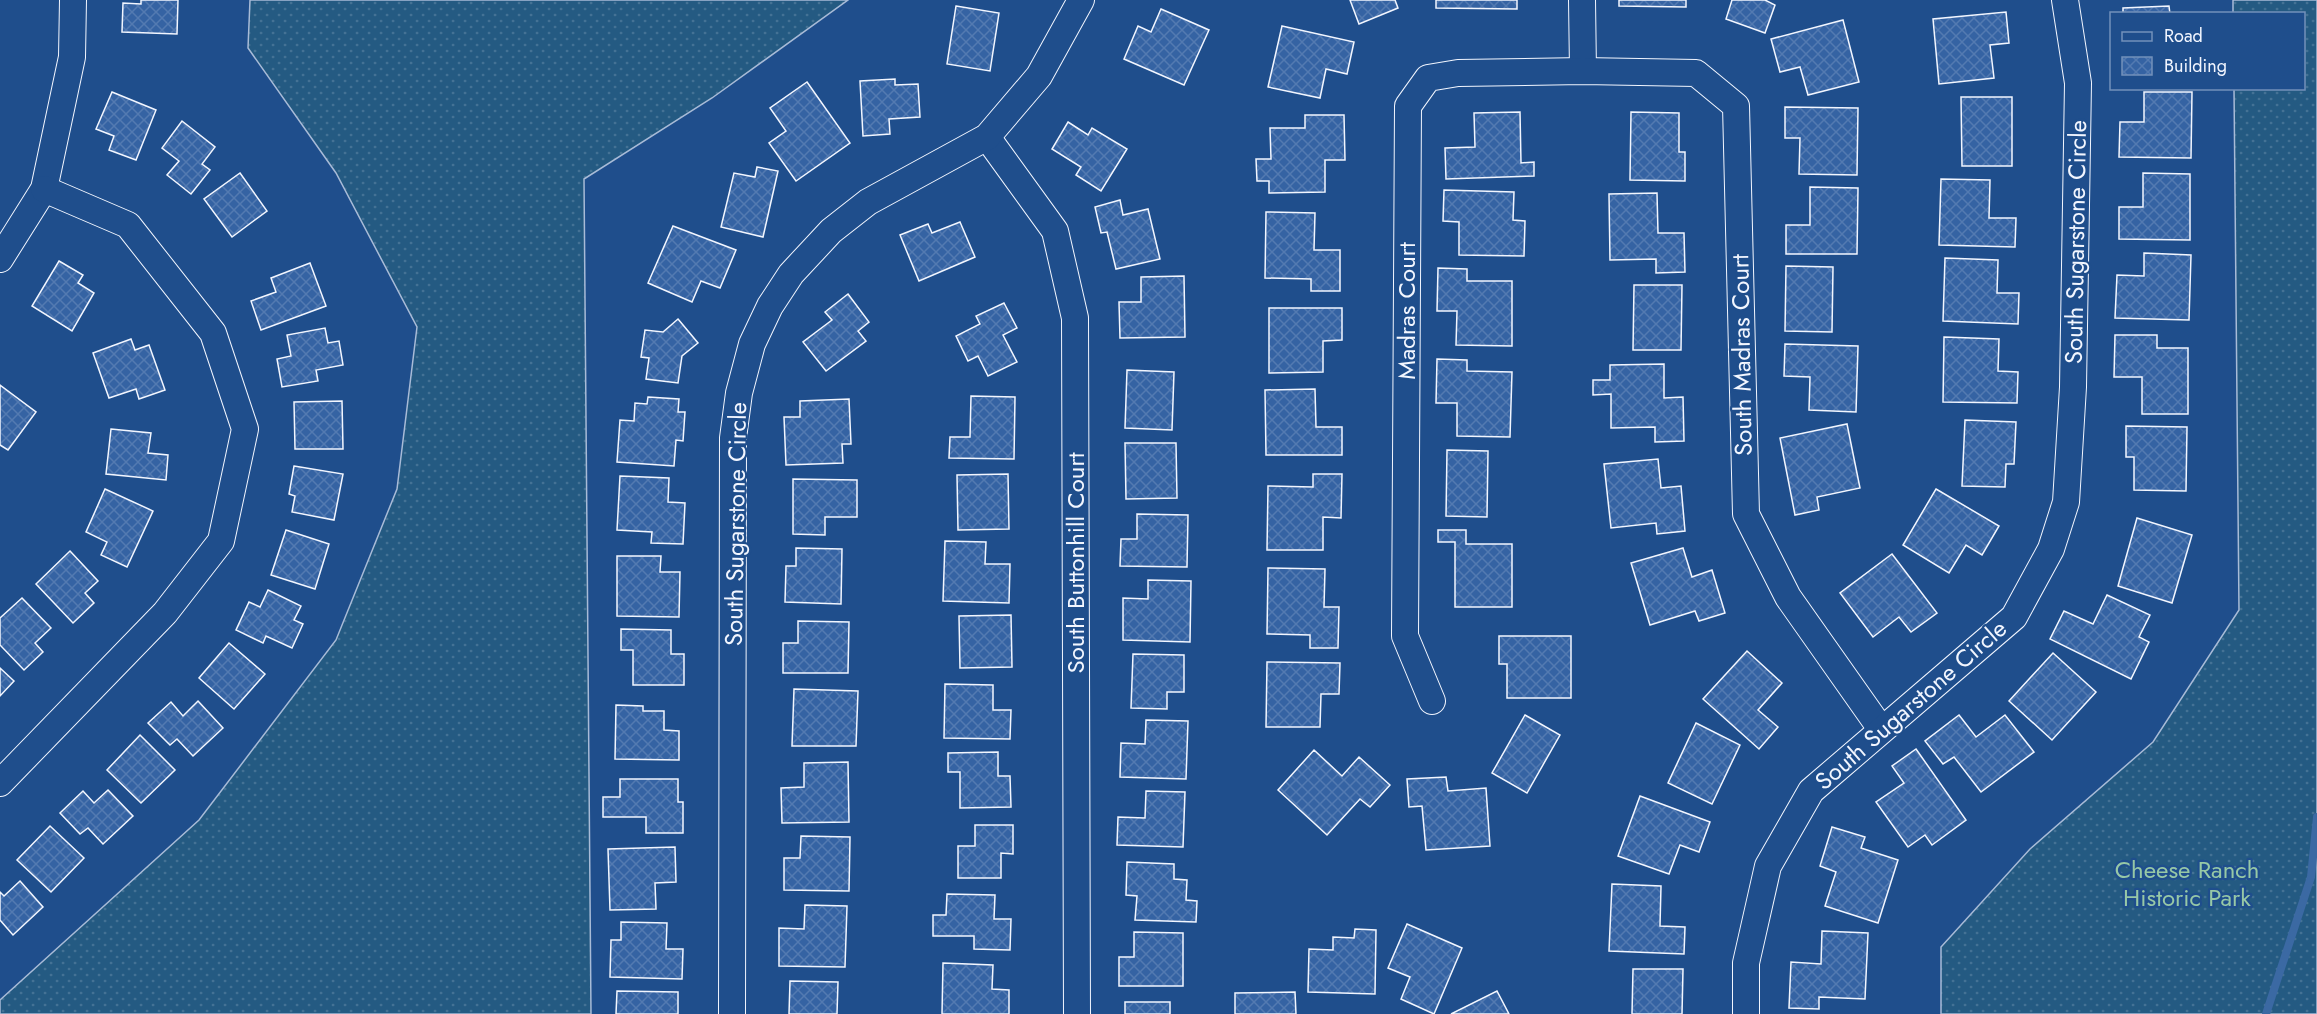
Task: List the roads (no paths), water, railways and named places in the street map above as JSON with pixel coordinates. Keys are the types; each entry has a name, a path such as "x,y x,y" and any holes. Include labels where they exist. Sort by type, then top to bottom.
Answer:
{"street":[{"path":"0,259 44,189 72,57 73,0"},
{"name":"South Sugarstone Circle","path":"732,1014 733,438 738,393 752,344 770,306 791,274 831,231 868,202 987,137 1040,76 1081,0"},
{"path":"1582,0 1583,71"},
{"name":"South Sugarstone Circle","path":"1746,1014 1746,963 1768,866 1811,791 2014,616 2051,549 2066,502 2073,387 2078,83 2065,0"},
{"name":"Madras Court","path":"1432,701 1405,636 1408,106 1428,78 1458,73 1583,71"},
{"name":"South Madras Court","path":"1583,71 1696,73 1736,106 1746,514 1788,597 1881,729"},
{"name":"South Buttonhill Court","path":"987,137 1055,231 1075,318 1077,1014"},
{"path":"0,783 165,613 221,541 245,429 213,333 128,225 44,189"}],"waterway":[{"path":"2266,1014 2311,877 2317,817"}],"park label":[{"name":"Cheese Ranch Historic Park","path":"2187,884"}]}
